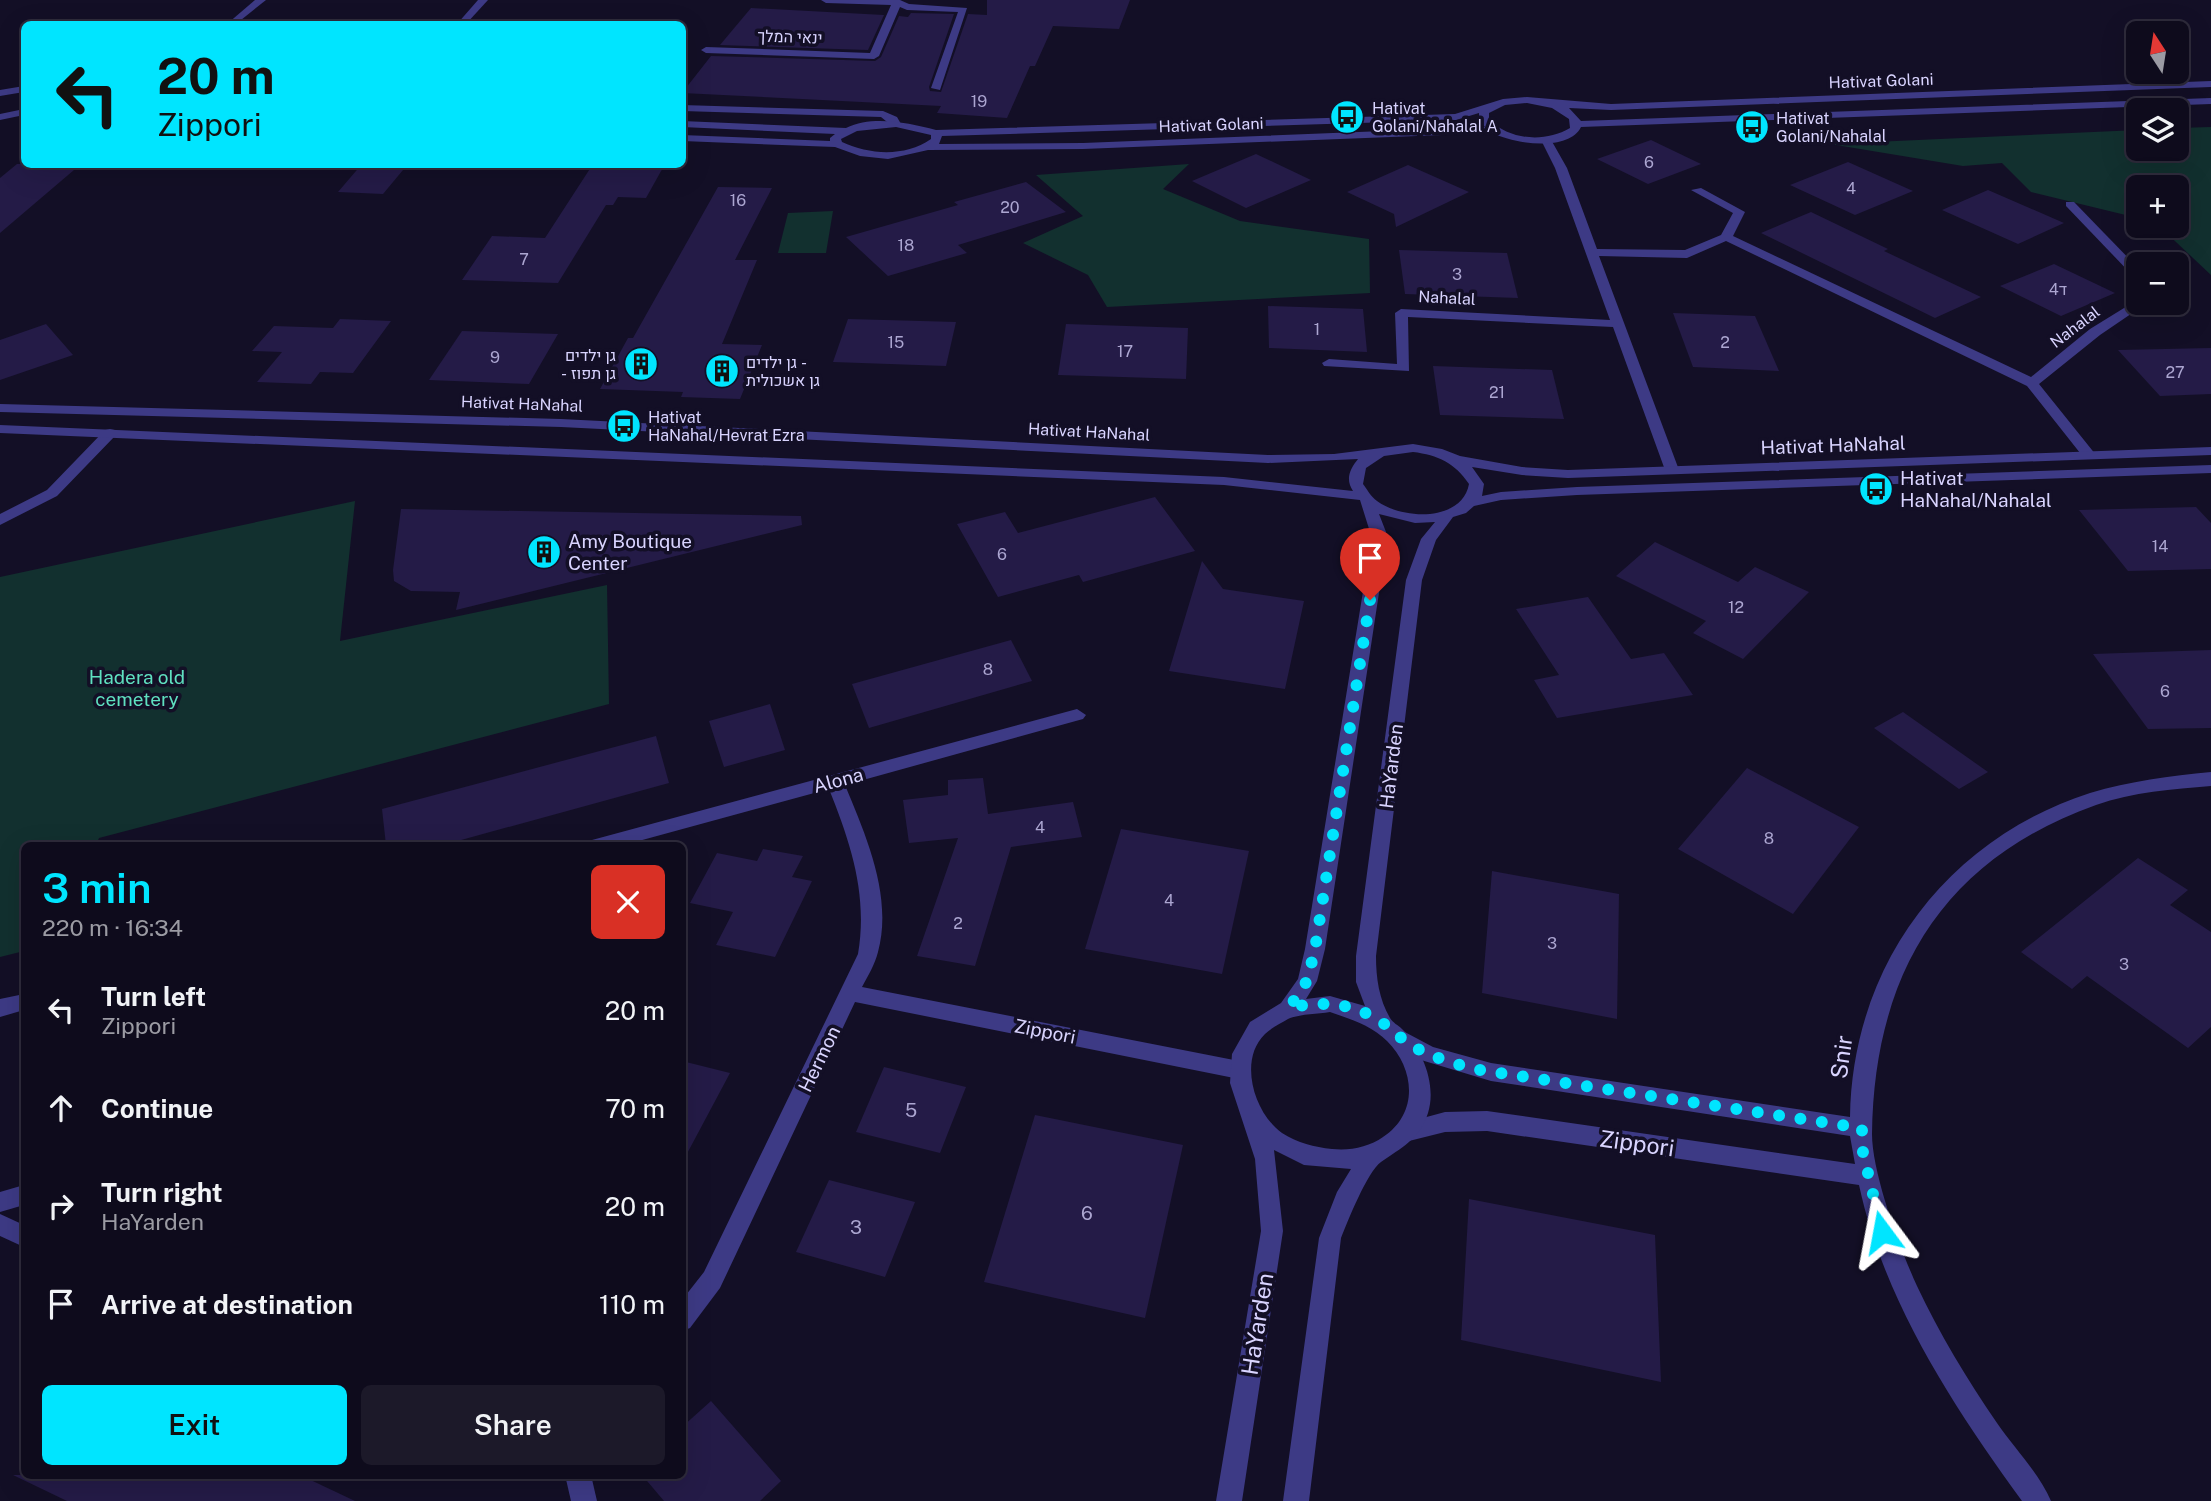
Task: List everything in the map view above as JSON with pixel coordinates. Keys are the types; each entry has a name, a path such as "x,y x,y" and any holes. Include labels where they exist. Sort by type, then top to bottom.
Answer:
{"street":[{"path":"235,21 261,0"},
{"path":"464,21 483,0"},
{"path":"825,0 897,2 907,7 964,10 936,88"},
{"path":"706,50 874,56 897,2"},
{"name":"Hativat Golani","path":"896,124 936,133 1456,117 1493,105 1527,100 1611,107 2211,84"},
{"path":"0,93 21,90"},
{"name":"Hativat Golani","path":"1577,124 2211,101"},
{"path":"1552,104 1571,113 1577,124 1569,134 1546,140 1561,169 1672,470"},
{"path":"1493,105 1484,112 1483,117 1494,130"},
{"path":"686,108 883,114 893,119 896,124 843,131 686,124"},
{"path":"0,117 21,113"},
{"name":"Hativat Golani","path":"837,144 847,150 897,154 929,147 1083,146 1494,130 1518,138 1546,140"},
{"path":"686,138 837,144 835,138 843,131"},
{"path":"929,147 937,140 936,133"},
{"path":"1592,252 1686,254 1726,237 1739,212 1698,190"},
{"path":"2070,204 2126,262"},
{"path":"1726,237 2032,383 2089,455"},
{"name":"Nahalal","path":"2032,383 2095,332 2126,312"},
{"name":"Nahalal","path":"1329,363 1404,368 1401,313 1620,324"},
{"name":"Hativat HaNahal","path":"0,408 561,422 1268,458 1334,458 1379,452"},
{"path":"0,429 1224,481 1365,498 1389,513 1408,518 1446,517 1461,511 1472,502 1476,492 1475,481 1468,470 1456,460 1441,453 1414,448 1379,452 1361,463 1356,473 1356,484 1365,498 1378,532 1362,653 1315,949 1307,981 1289,1008"},
{"path":"0,520 52,493 110,433"},
{"name":"Hativat HaNahal","path":"1456,460 1521,471 1568,474 2211,451"},
{"name":"Hativat HaNahal","path":"1472,502 1501,496 1577,492 2211,469"},
{"path":"2184,470 2211,475"},
{"name":"HaYarden","path":"1381,1022 1366,982 1366,956 1414,580 1429,539 1446,517"},
{"name":"Alona","path":"610,842 1077,715"},
{"name":"Snir","path":"2038,1501 1993,1442 1925,1330 1882,1232 1862,1148 1863,1072 1877,1004 1904,944 1941,892 1989,850 2048,817 2116,793 2211,779"},
{"name":"Hermon","path":"686,1315 712,1280 868,954 872,936 872,898 864,860 835,781"},
{"name":"Zippori","path":"851,993 1239,1070"},
{"path":"0,1008 21,1003"},
{"path":"1401,1040 1415,1062 1421,1088 1417,1111 1405,1132 1373,1155 1343,1160 1300,1153 1274,1139 1255,1119 1242,1095 1239,1070 1244,1047 1267,1020 1289,1008 1330,1004 1357,1010 1381,1022 1401,1040 1428,1054 1491,1072 1862,1128"},
{"name":"HaYarden","path":"1229,1501 1272,1231 1266,1159 1247,1107"},
{"name":"Zippori","path":"1405,1132 1445,1122 1487,1121 1869,1176"},
{"path":"1296,1501 1330,1238 1345,1199 1373,1155"},
{"path":"0,1202 21,1196"},
{"path":"0,1225 21,1235"},
{"path":"579,1479 584,1501"}],"green space":[{"path":"2211,127 2211,275 2172,238 2189,238 2189,175 2126,175 2126,215 2031,192 2002,163 1963,166 1830,144 2126,131 2126,161 2189,161 2189,128"},
{"path":"1189,164 1163,189 1240,221 1369,239 1370,293 1107,307 1088,275 1023,243 1083,216 1036,175"},
{"path":"833,211 826,253 778,253 788,213"},
{"name":"Hadera old cemetery","path":"355,501 340,641 607,585 609,704 99,838 97,842 21,842 21,952 0,957 0,577"}],"building":[{"path":"987,0 1130,0 1119,29 1053,26 1035,66 1030,66 1007,118 937,113 941,106 686,93 686,88 711,56 875,61 881,57 899,16 908,17 911,13 954,14 929,87 930,91 941,92 968,14 987,15"},
{"path":"751,8 884,15 868,50 720,45"},
{"path":"1651,140 1701,164 1648,184 1597,159"},
{"path":"1256,154 1311,180 1246,208 1192,181"},
{"path":"1848,162 1913,191 1855,215 1790,185"},
{"path":"17,164 21,164 21,168 76,168 0,233 0,178"},
{"path":"1408,165 1469,192 1396,227 1394,214 1347,192"},
{"path":"359,168 405,168 383,194 338,192"},
{"path":"590,168 663,168 646,198 618,197 613,205 606,205 558,283 462,280 492,236 545,238"},
{"path":"1026,182 1066,212 958,245 967,253 888,276 846,237 958,205 954,202"},
{"path":"718,187 772,188 735,260 757,260 722,344 762,345 740,399 681,397 683,392 600,389 628,338 633,338"},
{"path":"1988,190 2064,223 2018,244 1942,210"},
{"path":"1811,212 1888,249 1884,251 1981,297 1935,318 1761,233"},
{"path":"1399,250 1507,253 1518,298 1405,294"},
{"path":"2054,264 2115,293 2061,316 2000,286"},
{"path":"1268,306 1363,309 1367,352 1269,348"},
{"path":"1673,313 1755,316 1779,371 1693,367"},
{"path":"340,319 391,321 353,373 320,372 311,384 257,382 282,352 252,351 274,326 333,328"},
{"path":"848,319 956,322 946,366 833,362"},
{"path":"46,324 73,355 0,380 0,340"},
{"path":"1066,324 1188,328 1186,379 1058,375"},
{"path":"462,331 558,334 529,384 429,380"},
{"path":"2211,348 2211,394 2160,396 2118,350"},
{"path":"1433,366 1552,370 1564,419 1440,415"},
{"path":"1155,497 1195,551 1083,582 1079,575 998,597 957,524 1005,512 1018,533"},
{"path":"2196,507 2211,523 2211,569 2128,571 2079,510"},
{"name":"Amy Boutique Center","path":"401,509 801,516 802,525 456,610 460,592 411,591 394,581"},
{"path":"1655,542 1738,582 1755,567 1809,592 1743,659 1693,633 1706,621 1616,576"},
{"path":"1202,561 1223,589 1304,601 1285,689 1169,671"},
{"path":"1588,597 1631,659 1664,653 1693,695 1557,718 1534,680 1559,675 1516,609"},
{"path":"1011,640 1032,681 869,728 852,684"},
{"path":"2211,650 2211,728 2148,729 2093,654"},
{"path":"770,704 785,750 724,767 709,721"},
{"path":"1903,712 1988,772 1959,789 1874,728"},
{"path":"656,736 669,783 454,842 386,842 382,809"},
{"path":"1747,768 1859,827 1793,914 1678,849"},
{"path":"983,778 988,814 1073,802 1082,837 1011,847 975,966 917,956 958,838 909,843 903,800 948,795 948,780"},
{"path":"1121,829 1249,851 1222,974 1085,949"},
{"path":"763,849 803,856 792,877 812,881 775,957 716,945 733,912 690,903 717,853 757,861"},
{"path":"2138,858 2188,890 2170,905 2211,932 2211,1027 2188,1048 2087,976 2072,989 2021,952"},
{"path":"1492,871 1619,894 1617,1019 1482,993"},
{"path":"686,1062 730,1073 686,1156"},
{"path":"884,1067 966,1087 940,1153 856,1132"},
{"path":"1035,1115 1183,1145 1145,1318 984,1282"},
{"path":"829,1180 915,1202 885,1277 796,1252"},
{"path":"1469,1199 1655,1235 1661,1382 1461,1340"},
{"path":"711,1401 781,1481 760,1501 664,1501 645,1479 686,1479 686,1423"},
{"path":"21,1479 308,1479 355,1501 67,1501"}],"place":[{"name":"Hativat Golani/Nahalal A","path":"1347,117"},
{"name":"Hativat Golani/Nahalal","path":"1752,127"},
{"name":"גן ילדים - גן תפוז","path":"641,364"},
{"name":"גן ילדים - גן אשכולית","path":"722,371"},
{"name":"Hativat HaNahal/Hevrat Ezra","path":"624,426"},
{"name":"Hativat HaNahal/Nahalal","path":"1876,489"},
{"name":"Amy Boutique Center","path":"544,552"}],"route":[{"path":"1370,600 1315,949 1307,981 1289,1008 1317,1003 1357,1010 1381,1022 1401,1040 1419,1050 1480,1070 1862,1128 1862,1148 1882,1232"}]}
